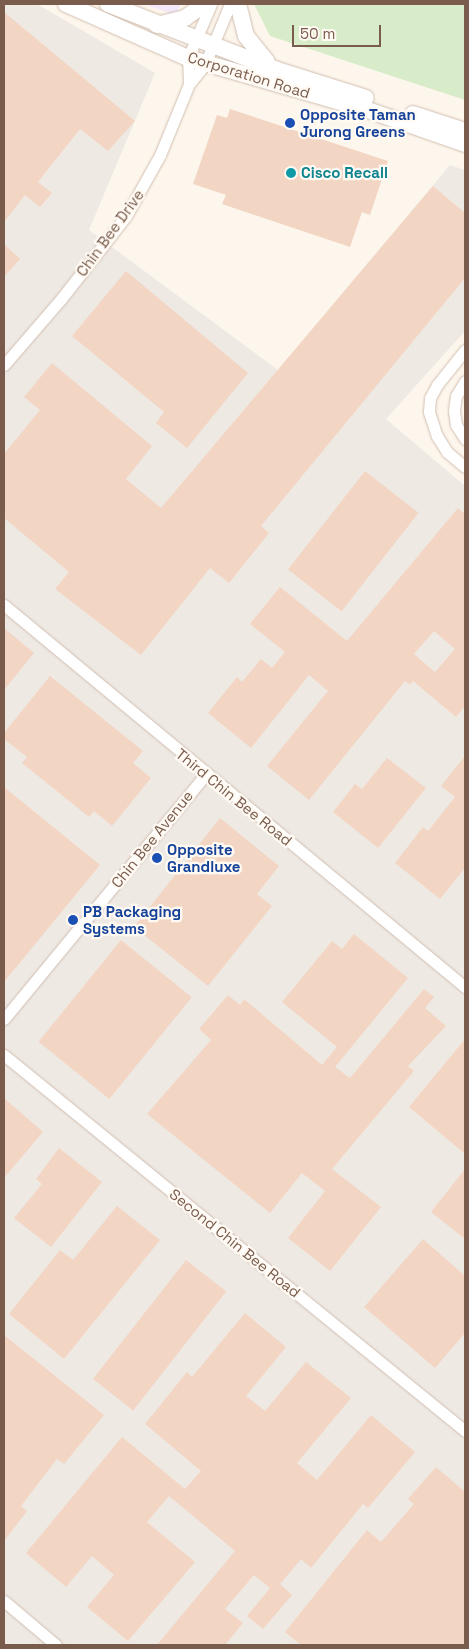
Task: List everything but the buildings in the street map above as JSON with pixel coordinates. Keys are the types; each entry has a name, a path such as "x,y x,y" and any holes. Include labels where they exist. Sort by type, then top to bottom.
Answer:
{"main road":[{"name":"Corporation Road","path":"66,4 205,64 365,109 465,144"},
{"name":"Corporation Road","path":"108,4 157,25 277,70 465,131"},
{"path":"157,25 185,18 205,4"},
{"path":"238,4 251,45 277,70"}],"street":[{"path":"188,58 210,4"},
{"name":"Chin Bee Drive","path":"4,365 62,299 126,216 160,155 189,84 205,64 230,4"},
{"name":"Chin Bee Drive","path":"188,58 189,84"},
{"path":"465,350 437,385 430,398 429,412 436,436 447,452 465,467"},
{"path":"465,381 456,396 454,411 456,425 465,439"},
{"name":"Third Chin Bee Road","path":"4,605 205,775 465,987"},
{"name":"Chin Bee Avenue","path":"4,1019 205,775"},
{"name":"Second Chin Bee Road","path":"4,1055 465,1431"},
{"path":"4,1601 56,1645"}],"shaded area":[{"path":"4,4 37,4 155,73 89,230 278,370 450,165 465,170 465,331 386,419 465,486 465,1645 4,1645"},
{"path":"144,4 181,4 175,15"}],"green space":[{"path":"254,4 465,4 465,100 270,36"}],"place":[{"name":"Opposite Taman Jurong Greens","path":"290,123"},
{"name":"Cisco Recall","path":"291,173"},
{"name":"Opposite Grandluxe","path":"157,858"},
{"name":"PB Packaging Systems","path":"73,920"}]}
